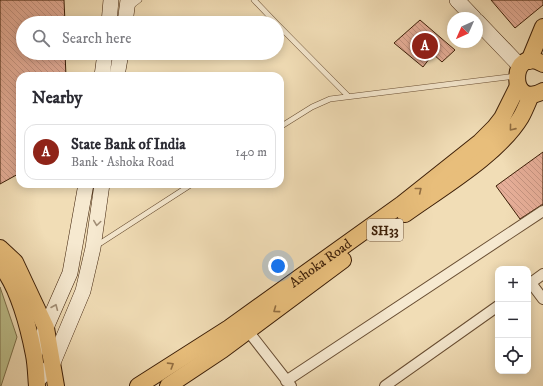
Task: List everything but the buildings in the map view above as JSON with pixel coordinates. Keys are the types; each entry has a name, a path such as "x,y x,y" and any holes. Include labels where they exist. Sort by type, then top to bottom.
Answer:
{"main road":[{"path":"110,16 111,0"},
{"path":"457,0 468,12"},
{"name":"Ashoka Road","path":"168,386 248,331 492,149 510,132 521,117 532,81 543,27"},
{"path":"483,28 532,81"},
{"path":"103,72 104,60"},
{"path":"119,72 120,60"},
{"name":"Ashoka Road","path":"138,386 235,324 402,204 480,142 495,127 532,81"},
{"path":"34,355 70,273 85,188"},
{"path":"36,384 52,365 83,291 93,248 101,188"},
{"path":"0,248 15,262 46,328 56,386"},
{"path":"0,265 11,281 21,306 34,355 36,384"}],"street":[{"path":"248,331 289,384 542,214"},
{"path":"531,283 543,274"},
{"path":"531,285 543,299"},
{"path":"385,386 495,308"}],"lane":[{"path":"127,11 139,0"},
{"path":"254,0 270,16"},
{"path":"284,30 348,96"},
{"path":"284,124 312,107 330,99 348,96 532,81"},
{"path":"93,248 186,188"}],"green space":[{"path":"0,287 17,337 1,386 0,386"}],"place":[{"name":"State Bank of India","path":"425,46"}]}
